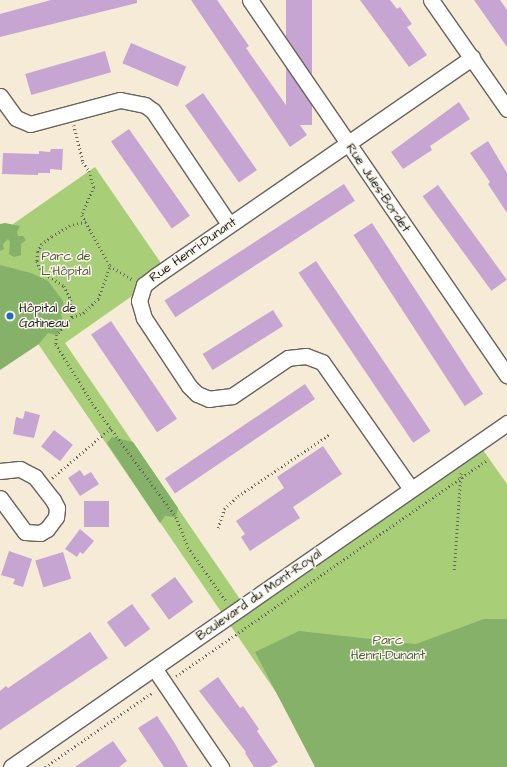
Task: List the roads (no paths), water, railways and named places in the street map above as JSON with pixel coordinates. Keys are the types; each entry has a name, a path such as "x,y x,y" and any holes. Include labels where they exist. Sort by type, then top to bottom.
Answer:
{"street":[{"name":"Rue Jules-Bordet","path":"250,0 507,376"},
{"path":"431,0 507,109"},
{"name":"Rue Henri-Dunant","path":"411,489 328,370 314,358 296,356 288,358 227,398 215,400 197,394 189,386 141,312 139,301 144,285 229,224 472,58"},
{"path":"0,96 16,118 22,122 30,124 120,100 145,105 156,115 229,224"},
{"name":"Boulevard du Mont-Royal","path":"11,767 507,423"},
{"path":"0,471 20,468 36,477 57,508 53,523 40,533 26,532 0,498"},
{"path":"154,668 221,767"}],"place":[{"name":"Hôpital de Gatineau","path":"10,316"}],"park label":[{"name":"Parc de L'Hôpital","path":"66,264"},
{"name":"Parc Henri-Dunant","path":"388,648"}]}
